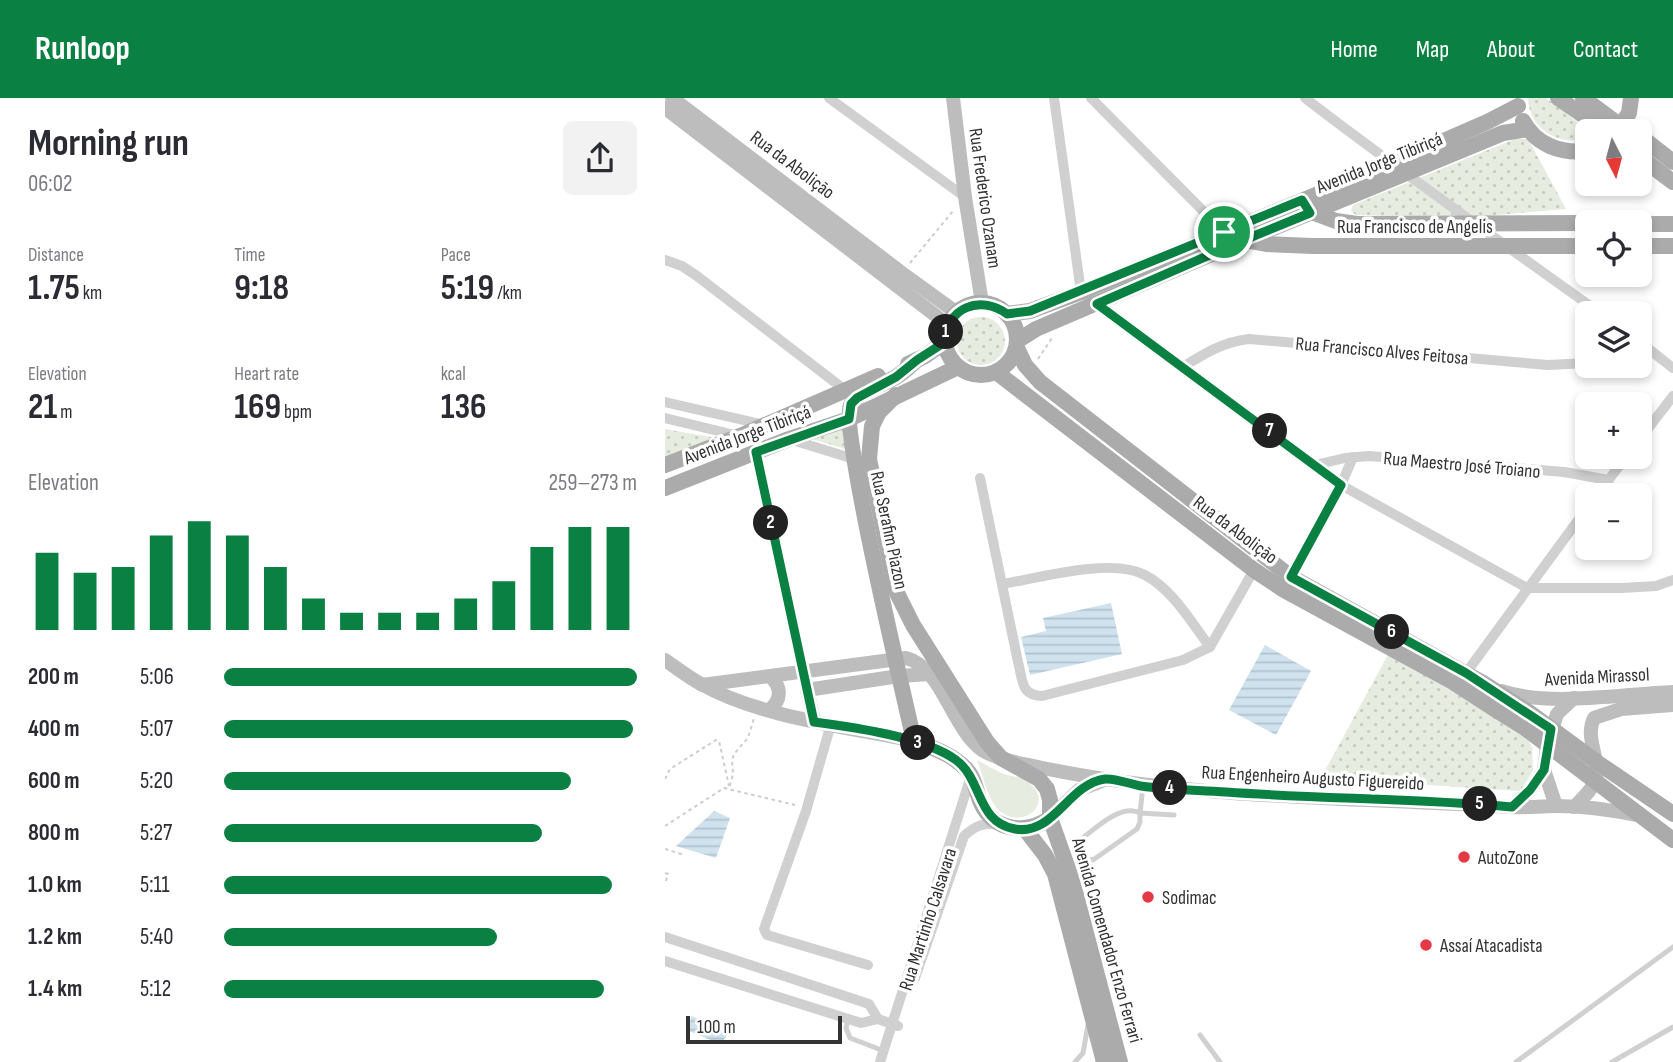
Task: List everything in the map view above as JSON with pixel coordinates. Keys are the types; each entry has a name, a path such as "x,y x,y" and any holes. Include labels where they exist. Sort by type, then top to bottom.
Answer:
{"main road":[{"name":"Rua da Abolição","path":"672,98 902,273 953,319"},
{"name":"Rua Frederico Ozanam","path":"953,98 982,303"},
{"path":"1558,98 1589,119"},
{"path":"1583,98 1610,119"},
{"path":"1627,119 1631,98"},
{"name":"Avenida Jorge Tibiriçá","path":"1007,314 1030,311 1081,292 1224,232 1306,207 1343,200 1503,133 1528,129 1518,102 1487,122 1391,164 1306,207 1244,240 1036,329 1017,345"},
{"name":"Rua da Abolição","path":"665,108 953,319"},
{"path":"1528,129 1542,143 1556,149 1575,152"},
{"path":"1652,145 1673,162"},
{"path":"1652,167 1673,182"},
{"path":"1343,200 1349,218 1357,224"},
{"name":"Rua Francisco de Angelis","path":"1306,207 1357,224 1575,224"},
{"path":"1652,224 1673,224"},
{"name":"Rua Francisco de Angelis","path":"1244,240 1313,246 1575,246"},
{"path":"1652,246 1673,246"},
{"path":"982,303 998,307 1007,314 1014,323 1017,345 1008,364 996,372 978,375 958,367 947,352 945,342 953,319 968,306 982,303"},
{"name":"Avenida Jorge Tibiriçá","path":"665,465 917,360 945,342"},
{"name":"Rua da Abolição","path":"1017,345 1031,372 1258,563"},
{"path":"849,419 851,404 857,398 896,377 917,360"},
{"name":"Avenida Jorge Tibiriçá","path":"665,488 789,439 849,419 958,367"},
{"name":"Rua da Abolição","path":"996,372 1258,563 1453,682 1548,746 1673,840"},
{"name":"Avenida Comendador Enzo Ferrari","path":"896,395 879,412 872,426 869,449 896,591 912,625 987,742 1001,758 1039,779 1047,789 1050,818 1072,880 1120,1062"},
{"name":"Rua Serafim Piazon","path":"849,419 854,460 914,741"},
{"name":"Rua da Abolição","path":"1287,583 1483,683 1673,814"},
{"path":"702,685 896,658"},
{"name":"Rua Engenheiro Augusto Figuereido","path":"896,658 914,660 929,674 971,739 985,751 1001,758 1143,786 1292,797 1512,807 1574,807 1643,817"},
{"path":"665,660 702,685 763,708 814,722 914,741 954,758 972,776 988,816 1015,829 1043,824 1079,790 1105,779"},
{"path":"814,722 807,690 929,674"},
{"path":"763,677 778,685 780,691 778,702 763,708"},
{"path":"763,677 751,690 751,697 763,708"},
{"name":"Avenida Mirassol","path":"1483,683 1520,697 1543,700 1673,692"},
{"path":"1512,807 1530,790 1544,770 1551,729 1557,714 1576,697"},
{"name":"Avenida Mirassol","path":"1595,782 1598,763 1591,736 1594,718 1621,709 1673,705"},
{"path":"1544,770 1556,806"},
{"path":"1618,776 1623,784 1673,821"},
{"path":"1574,807 1595,782"},
{"name":"Avenida Comendador Enzo Ferrari","path":"1025,829 1045,855 1055,874 1104,1062"}],"street":[{"path":"829,98 965,197"},
{"path":"1054,98 1081,292 1341,485 1527,589 1656,586 1673,580"},
{"path":"1091,98 1224,232"},
{"path":"1305,98 1405,175 1477,223 1583,301"},
{"path":"665,260 682,266 697,276 845,390"},
{"name":"Rua Francisco Alves Feitosa","path":"1183,367 1216,347 1233,341 1249,340 1548,365 1575,364"},
{"path":"1652,351 1673,368"},
{"path":"1652,423 1673,396"},
{"path":"665,402 766,425"},
{"path":"665,418 740,436"},
{"path":"789,439 854,460"},
{"path":"756,452 807,690"},
{"path":"1287,583 1341,485 1353,457"},
{"name":"Rua Maestro José Troiano","path":"1315,465 1353,457 1417,458 1564,472 1609,480"},
{"path":"1607,483 1617,469"},
{"path":"980,478 1024,687 1031,696 1042,696 1183,660 1210,646 1258,563"},
{"path":"1466,673 1575,524"},
{"path":"1002,584 1103,567 1126,569 1145,575 1162,588 1178,604 1210,646"},
{"path":"831,724 806,811 764,929 767,935 868,965"},
{"name":"Rua Martinho Calsavara","path":"887,1062 972,776"},
{"name":"Rua Martinho Calsavara","path":"880,1062 897,1026 964,836 984,823 1001,824"},
{"path":"665,937 869,1003 878,1019"},
{"path":"665,961 861,1023 878,1019 897,1026"}],"lane":[{"path":"1143,786 1140,813 1137,829 1093,860 1084,858 1078,847 1080,840 1122,811 1134,810 1140,813 1174,815"},
{"path":"1516,1062 1673,947"},
{"path":"1075,1062 1083,1053 1088,1034 1081,974"},
{"path":"848,1019 846,1028 850,1038 884,1051"},
{"path":"1612,1062 1673,1027"},
{"path":"1200,1035 1220,1062"}],"path":[{"path":"902,273 965,197"},
{"path":"1031,372 1065,317"},
{"path":"730,787 734,754 747,738 763,708"},
{"path":"665,779 670,769 716,740 719,741 730,787"},
{"path":"665,827 718,790 730,787 795,805"},
{"path":"665,849 684,855"},
{"path":"665,873 669,874 665,884"}],"shaded area":[{"path":"1528,98 1546,98 1575,120 1575,141 1547,133 1539,126 1530,109"},
{"path":"1515,139 1528,139 1566,209 1473,217 1356,215 1351,211 1353,205"},
{"path":"981,317 998,324 1005,341 998,358 981,365 964,358 957,341 964,324"},
{"path":"847,426 852,451 809,438"},
{"path":"665,429 716,438 665,458"},
{"path":"1390,651 1523,730 1532,747 1533,771 1520,791 1321,778"},
{"path":"977,760 1028,782 1036,790 1039,799 1037,807 1024,817 1005,815 996,807 987,791"}],"water":[{"path":"1111,603 1122,654 1030,675 1021,637 1046,631 1043,618"},
{"path":"1265,645 1311,671 1276,735 1229,710"},
{"path":"714,811 730,818 716,858 676,846"},
{"path":"691,1016 731,1031 720,1044 689,1031"}],"place":[{"name":"AutoZone","path":"1464,857"},
{"name":"Sodimac","path":"1148,897"},
{"name":"Assaí Atacadista","path":"1426,945"}],"route":[{"path":"1302,200 1310,213 1097,304 1341,485 1291,577 1466,673 1531,713 1551,729 1544,770 1530,790 1512,807 1292,797 1143,786 1105,779 1079,790 1043,824 1015,829 988,816 972,776 954,758 914,741 814,722 756,452 849,419 851,404 857,398 896,377 945,342 948,325 960,310 968,306 982,303 998,307 1007,314 1030,311 1224,232 1302,200"}]}
